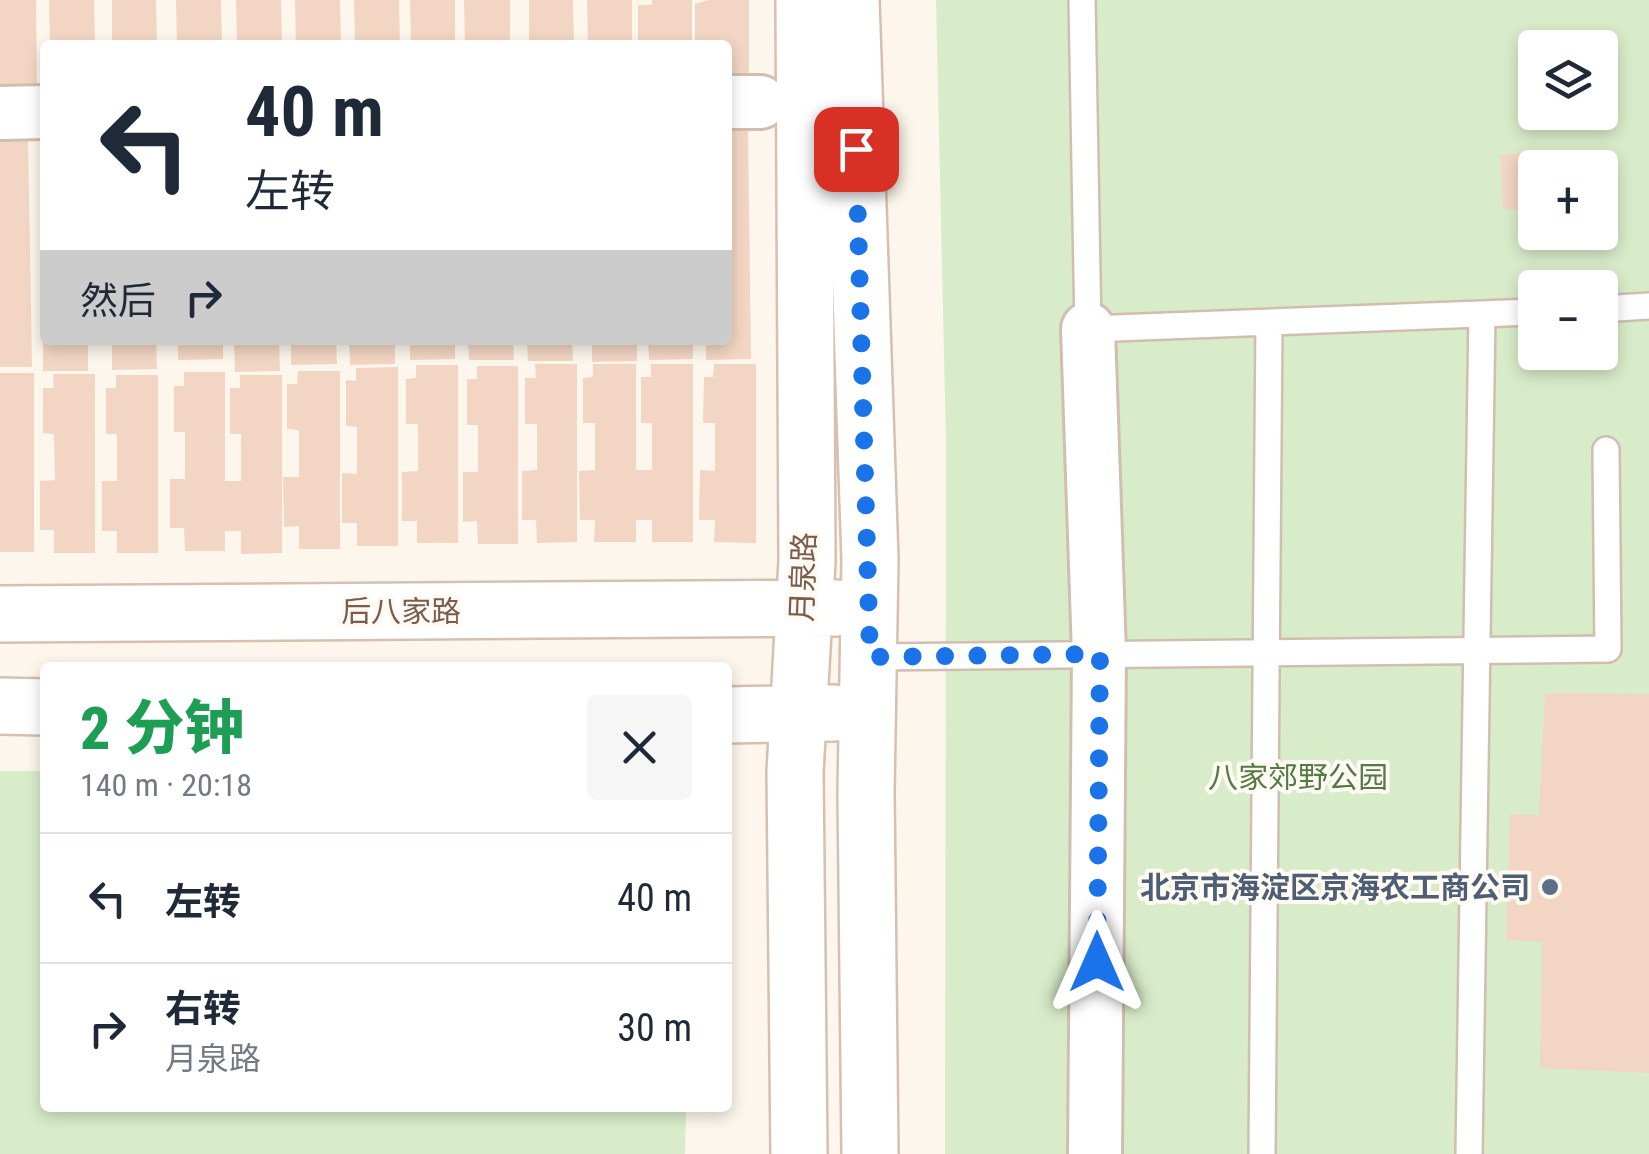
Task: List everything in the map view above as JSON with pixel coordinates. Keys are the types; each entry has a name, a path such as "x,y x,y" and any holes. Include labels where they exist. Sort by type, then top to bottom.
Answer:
{"main road":[{"name":"月泉路","path":"799,1154 795,772 807,561 804,0"},
{"path":"851,0 870,632 870,1154"},
{"name":"后八家路","path":"0,614 802,609 870,632"},
{"path":"0,706 40,706"},
{"path":"732,714 868,711"}],"street":[{"path":"0,113 40,112"},
{"path":"1088,329 1100,654 1096,1154"}],"lane":[{"path":"1082,0 1088,329 1518,313"},
{"path":"1618,307 1649,306"},
{"path":"1469,1154 1482,316"},
{"path":"1262,1154 1269,324"},
{"path":"870,632 1100,654 1608,649 1606,450"}],"green space":[{"name":"八家郊野公园","path":"936,0 1649,0 1649,1154 945,1154 946,444"},
{"path":"0,771 40,771 40,1112 686,1112 685,1154 0,1154"}],"building":[{"path":"0,0 36,0 37,93 0,94"},
{"path":"49,0 94,0 95,40 50,40"},
{"path":"112,0 156,0 157,40 112,40"},
{"path":"176,0 221,0 222,40 177,40"},
{"path":"236,0 281,0 282,40 237,40"},
{"path":"295,0 340,0 341,40 296,40"},
{"path":"354,0 399,0 400,40 355,40"},
{"path":"410,0 455,0 455,40 411,40"},
{"path":"464,0 510,0 510,40 465,40"},
{"path":"529,0 573,0 574,40 529,40"},
{"path":"587,0 632,0 632,40 588,40"},
{"path":"652,0 692,0 692,40 638,40 638,5 652,5"},
{"path":"708,0 749,0 749,79 732,79 732,40 695,40 695,4"},
{"path":"748,129 751,359 706,360 706,345 732,345 732,130"},
{"path":"0,137 28,137 32,367 0,367"},
{"path":"1518,154 1518,209 1503,210 1500,155"},
{"path":"43,345 88,345 88,371 43,371"},
{"path":"112,345 156,345 157,369 112,370"},
{"path":"178,345 223,345 223,359 178,360"},
{"path":"234,345 279,345 280,371 235,372"},
{"path":"291,345 336,345 337,364 291,365"},
{"path":"349,345 395,345 395,364 350,365"},
{"path":"410,345 455,345 455,359 410,360"},
{"path":"468,345 513,345 514,360 469,360"},
{"path":"527,345 572,345 573,361 528,361"},
{"path":"592,345 637,345 637,361 592,362"},
{"path":"648,345 693,345 693,359 649,360"},
{"path":"535,364 577,364 577,542 537,543 536,520 522,520 522,471 537,470 537,424 525,424 525,378 536,378"},
{"path":"593,364 636,364 636,470 652,470 652,423 641,423 641,377 651,377 651,364 693,364 693,542 652,542 652,520 636,520 636,542 594,542 595,520 580,520 579,471 595,470 595,423 583,423 583,378 593,377"},
{"path":"714,364 756,364 756,543 714,542 715,520 699,520 700,470 715,471 715,423 703,423 704,377 713,377"},
{"path":"416,365 458,365 458,543 417,543 417,521 402,521 402,472 418,471 418,424 406,424 406,379 416,378"},
{"path":"477,366 518,366 518,544 478,544 477,521 463,522 463,472 478,472 478,425 467,425 467,379 477,379"},
{"path":"398,367 398,546 357,546 357,523 342,523 342,473 357,474 357,427 346,426 346,380 356,381 356,368"},
{"path":"298,371 340,371 340,549 299,549 299,526 284,527 283,477 299,477 299,430 287,429 287,384 297,384"},
{"path":"184,372 225,372 225,481 241,481 241,434 230,434 230,388 240,388 240,375 282,375 282,553 241,554 241,531 225,531 225,551 185,551 184,528 170,528 170,479 185,479 185,432 174,432 174,386 184,386"},
{"path":"0,373 34,373 34,552 0,552"},
{"path":"53,374 95,374 95,553 54,553 54,530 40,530 40,481 55,480 54,434 43,433 43,388 54,388"},
{"path":"116,375 158,375 158,553 117,553 117,531 102,531 102,481 117,481 117,434 106,434 106,388 116,388"},
{"path":"1545,693 1649,694 1649,1073 1540,1068 1542,942 1506,940 1510,814 1539,815"}],"place":[{"name":"北京市海淀区京海农工商公司","path":"1550,887"}],"route":[{"path":"856,149 870,657 1100,654 1097,962"}]}
